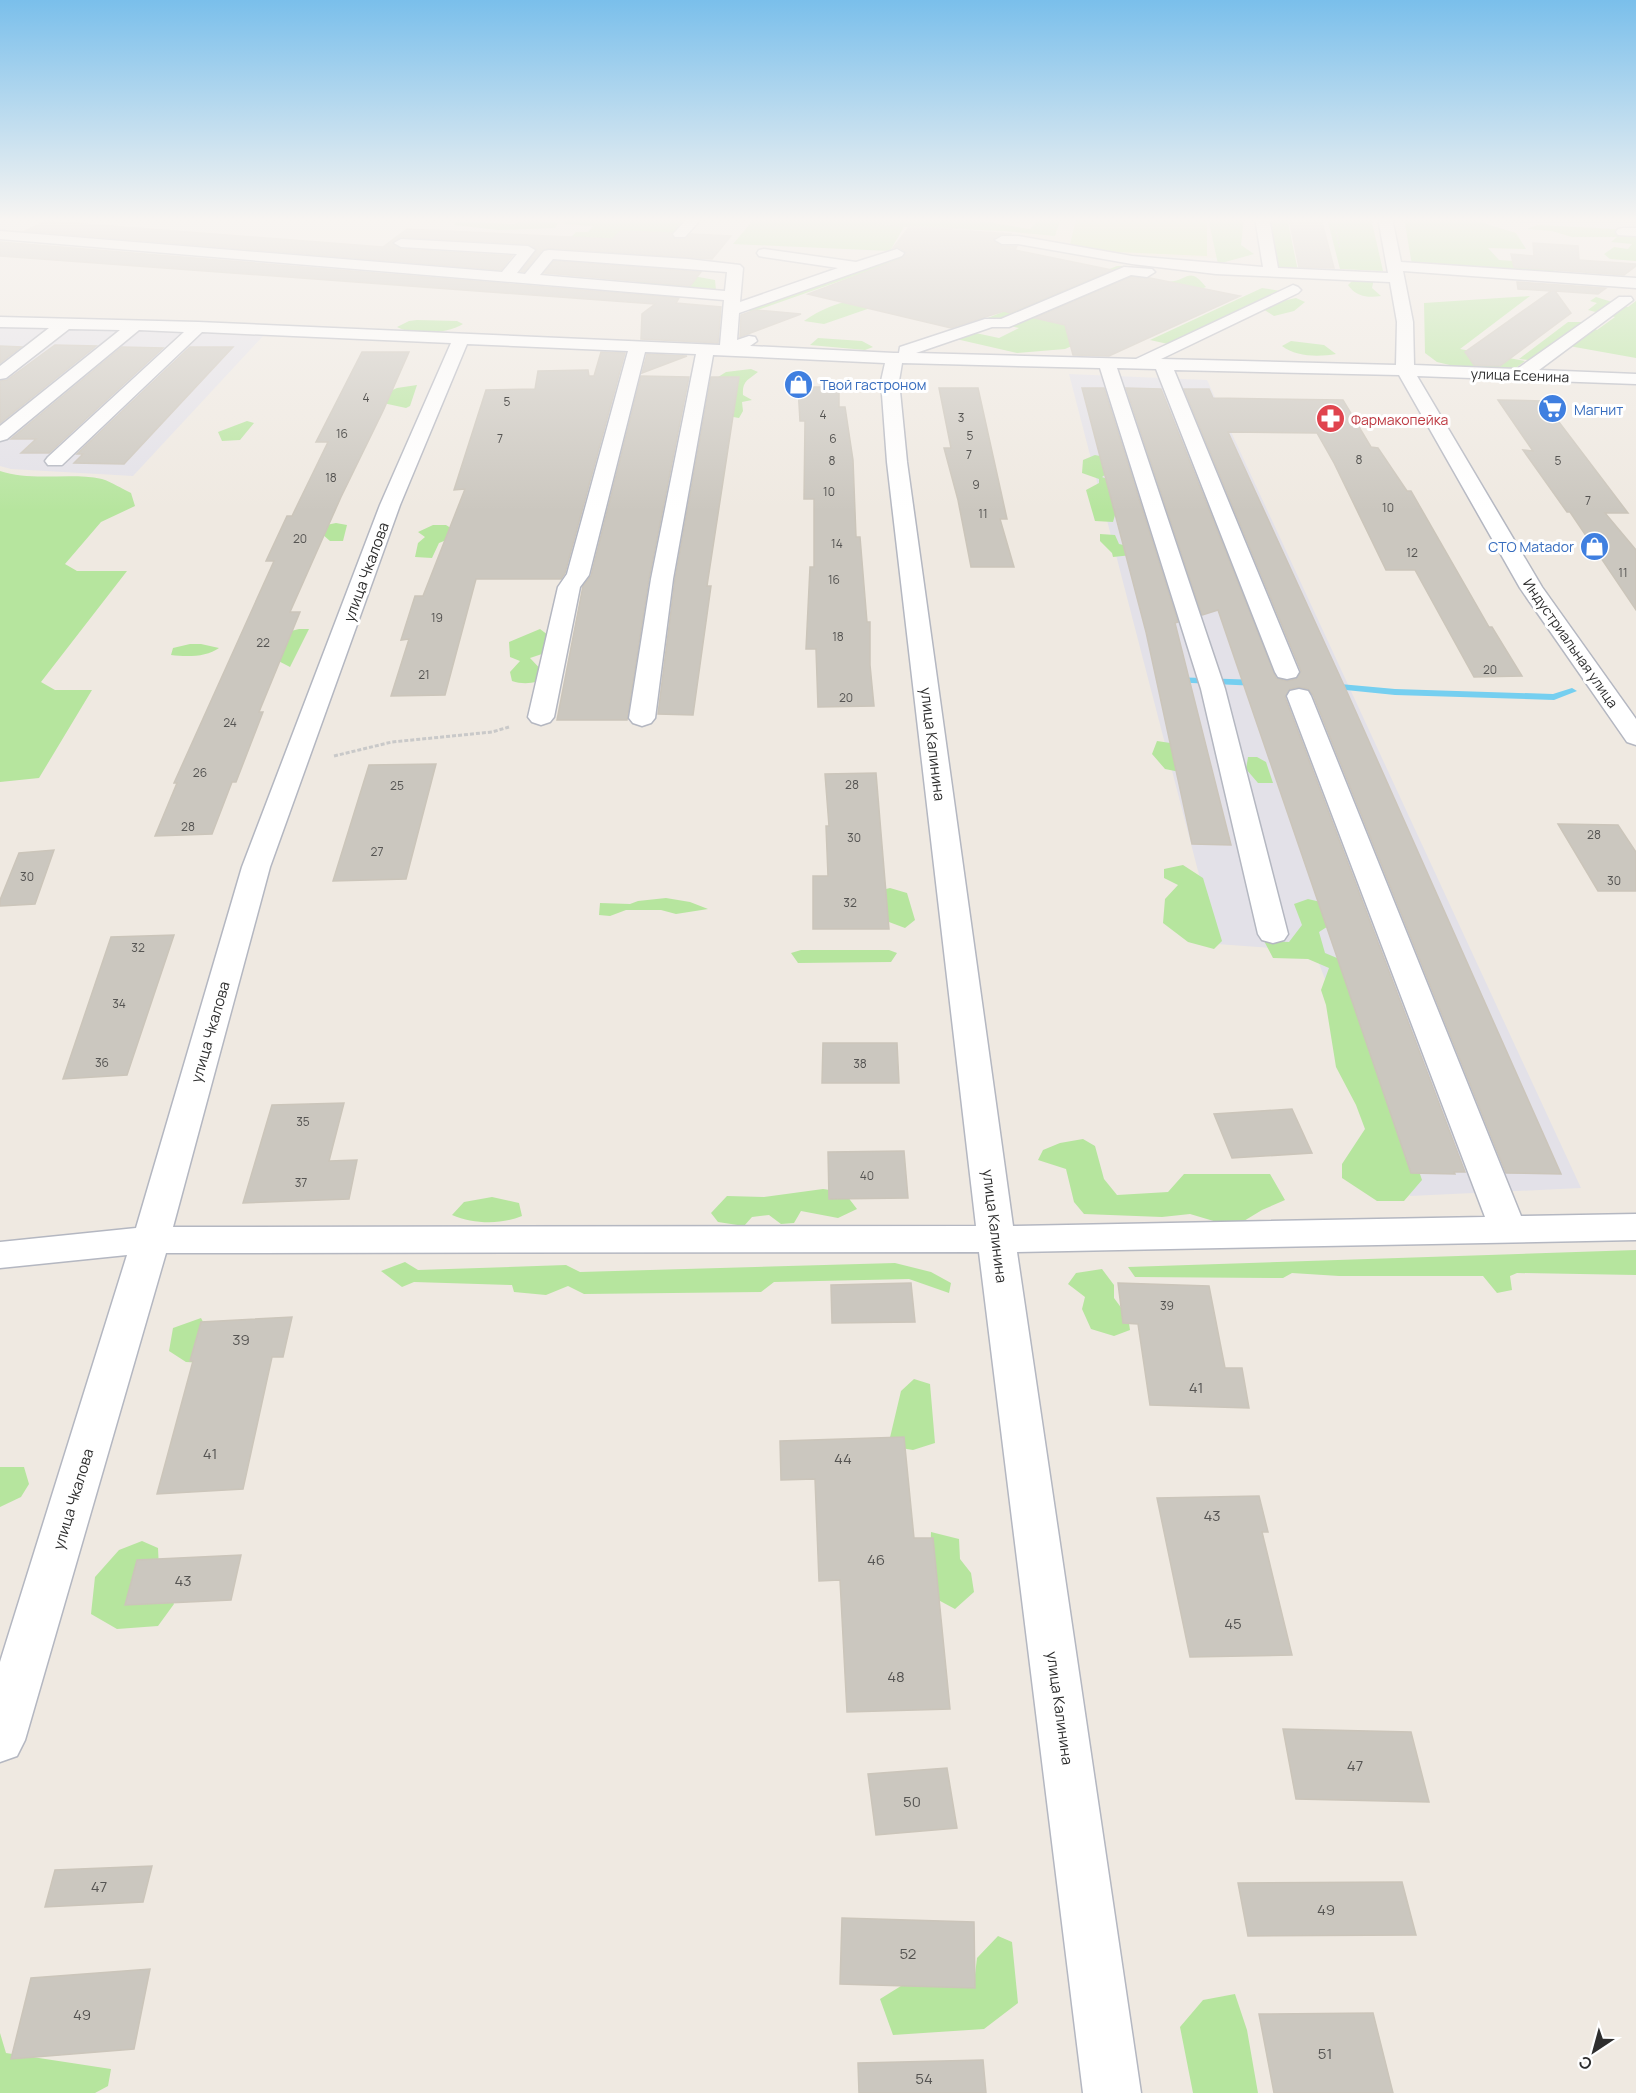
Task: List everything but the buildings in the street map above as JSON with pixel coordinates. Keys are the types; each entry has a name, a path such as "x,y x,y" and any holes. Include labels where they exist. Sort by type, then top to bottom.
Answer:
{"street":[{"path":"731,316 728,349 762,336"},
{"path":"885,373 903,352 991,322 1003,324 1022,316"},
{"path":"1136,364 1239,316"},
{"name":"Индустриальная улица","path":"1396,316 1405,370 1531,588 1636,737"},
{"path":"1519,376 1603,316"},
{"name":"улица Есенина","path":"0,322 198,327 728,349 885,373 1107,363 1625,378"},
{"path":"0,374 65,324"},
{"path":"0,435 136,325"},
{"path":"55,461 198,327"},
{"name":"улица Чкалова","path":"0,1740 151,1240 256,867 390,505 461,339"},
{"path":"542,717 569,587 578,575 638,346"},
{"path":"642,718 662,579 706,348"},
{"path":"1107,363 1210,682 1273,934"},
{"path":"1164,365 1293,684 1508,1229"},
{"name":"улица Калинина","path":"885,373 996,1239 1112,2093"},
{"path":"0,1256 151,1240 996,1239 1636,1227"}],"path":[{"path":"291,776 354,748 492,732 542,717"}],"shaded area":[{"path":"0,326 263,336 133,476 11,469 0,466"},
{"path":"1069,374 1207,380 1581,1188 1410,1196 1314,951 1217,944"}],"green space":[{"path":"813,316 848,316 824,324 804,321"},
{"path":"994,316 1141,316 1065,349 1017,353 943,336","holes":["991,322 1019,328 999,338 971,332"]},
{"path":"1202,316 1228,316 1168,344 1150,340"},
{"path":"1424,316 1504,316 1460,349 1525,361 1513,370 1471,370 1437,362 1425,353"},
{"path":"1610,316 1636,316 1636,358 1569,346 1544,362 1519,359 1568,322 1582,322 1597,330 1615,317"},
{"path":"417,320 457,321 463,324 448,330 430,333 412,332 397,327"},
{"path":"818,338 862,341 873,347 865,350 810,345"},
{"path":"1291,341 1324,345 1336,354 1308,355 1288,350 1282,346"},
{"path":"751,369 758,372 745,384 743,395 752,400 742,402 743,411 739,418 722,415 715,379 726,372"},
{"path":"417,385 410,406 406,408 383,403 384,394 397,388"},
{"path":"247,421 254,423 240,440 222,441 218,432"},
{"path":"1095,455 1105,457 1109,472 1102,477 1117,483 1117,508 1113,522 1095,521 1086,490 1099,483 1099,479 1082,473 1083,460"},
{"path":"0,471 25,476 77,476 102,479 131,493 135,506 101,522 65,564 77,571 127,571 41,682 55,690 92,690 39,778 0,782"},
{"path":"336,523 347,525 343,541 330,541 322,534 326,525"},
{"path":"433,525 446,525 454,530 454,537 439,543 432,558 415,557 418,543 425,537 418,532"},
{"path":"1100,534 1115,535 1119,544 1132,547 1132,555 1113,557 1100,541"},
{"path":"309,629 290,667 265,654 283,633"},
{"path":"540,629 552,638 545,653 530,658 546,675 530,683 512,681 510,672 520,661 510,657 509,642"},
{"path":"190,644 219,648 196,656 171,655 173,648"},
{"path":"1157,741 1177,744 1180,772 1165,769 1152,754"},
{"path":"1248,757 1257,757 1266,762 1273,783 1258,783 1246,769"},
{"path":"1183,865 1203,878 1222,941 1214,949 1188,942 1163,923 1165,899 1178,885 1164,878 1164,869"},
{"path":"890,888 907,893 915,920 905,928 881,919 882,890"},
{"path":"666,898 690,902 708,909 676,914 661,910 626,910 610,916 599,915 600,903 630,904"},
{"path":"1308,899 1329,904 1333,923 1319,932 1325,953 1349,963 1422,1180 1404,1201 1377,1201 1342,1178 1342,1164 1365,1129 1356,1105 1336,1067 1326,1005 1321,990 1329,968 1308,959 1273,958 1264,941 1289,942 1302,925 1294,904"},
{"path":"801,950 889,950 897,953 891,962 798,963 791,953"},
{"path":"1083,1139 1095,1146 1104,1179 1117,1195 1168,1192 1184,1174 1270,1174 1285,1200 1262,1210 1234,1227 1190,1214 1162,1217 1084,1214 1074,1202 1066,1169 1038,1160 1043,1150 1060,1143"},
{"path":"823,1189 844,1192 857,1209 838,1218 801,1211 794,1223 781,1224 769,1215 752,1217 744,1226 718,1222 711,1213 727,1196 764,1197"},
{"path":"492,1197 519,1203 522,1216 505,1221 487,1222 452,1215 464,1202"},
{"path":"1636,1250 1636,1275 1517,1273 1510,1276 1512,1290 1497,1293 1483,1276 1339,1276 1292,1273 1283,1278 1135,1277 1128,1267"},
{"path":"405,1262 418,1270 566,1265 580,1272 895,1263 931,1272 951,1283 949,1293 909,1279 774,1282 761,1292 584,1294 568,1286 546,1295 514,1292 512,1285 414,1282 402,1287 381,1271"},
{"path":"1102,1269 1114,1285 1114,1298 1128,1317 1130,1330 1114,1336 1091,1329 1082,1309 1085,1297 1068,1284 1076,1273"},
{"path":"201,1318 212,1339 204,1363 186,1362 169,1351 173,1328"},
{"path":"914,1379 930,1384 935,1443 913,1450 888,1446 901,1391"},
{"path":"0,1467 24,1467 29,1484 21,1497 0,1507"},
{"path":"931,1532 959,1539 960,1559 971,1573 974,1592 955,1609 929,1595"},
{"path":"142,1541 158,1548 159,1570 174,1604 158,1626 117,1629 91,1614 95,1577 119,1550"},
{"path":"998,1936 1012,1942 1018,2003 984,2029 893,2035 880,1999 909,1981 974,1983 977,1958"},
{"path":"1235,1994 1247,2030 1258,2093 1193,2093 1180,2027 1203,2000"},
{"path":"0,2033 6,2053 111,2069 108,2086 95,2093 0,2093"}],"waterway":[{"path":"1173,680 1258,683"},
{"path":"1329,686 1395,692 1554,697 1572,691"}],"place":[{"name":"Твой гастроном","path":"799,384"},
{"name":"Магнит","path":"1553,409"},
{"name":"Фармакопейка","path":"1330,419"},
{"name":"СТО Matador","path":"1595,546"}]}
